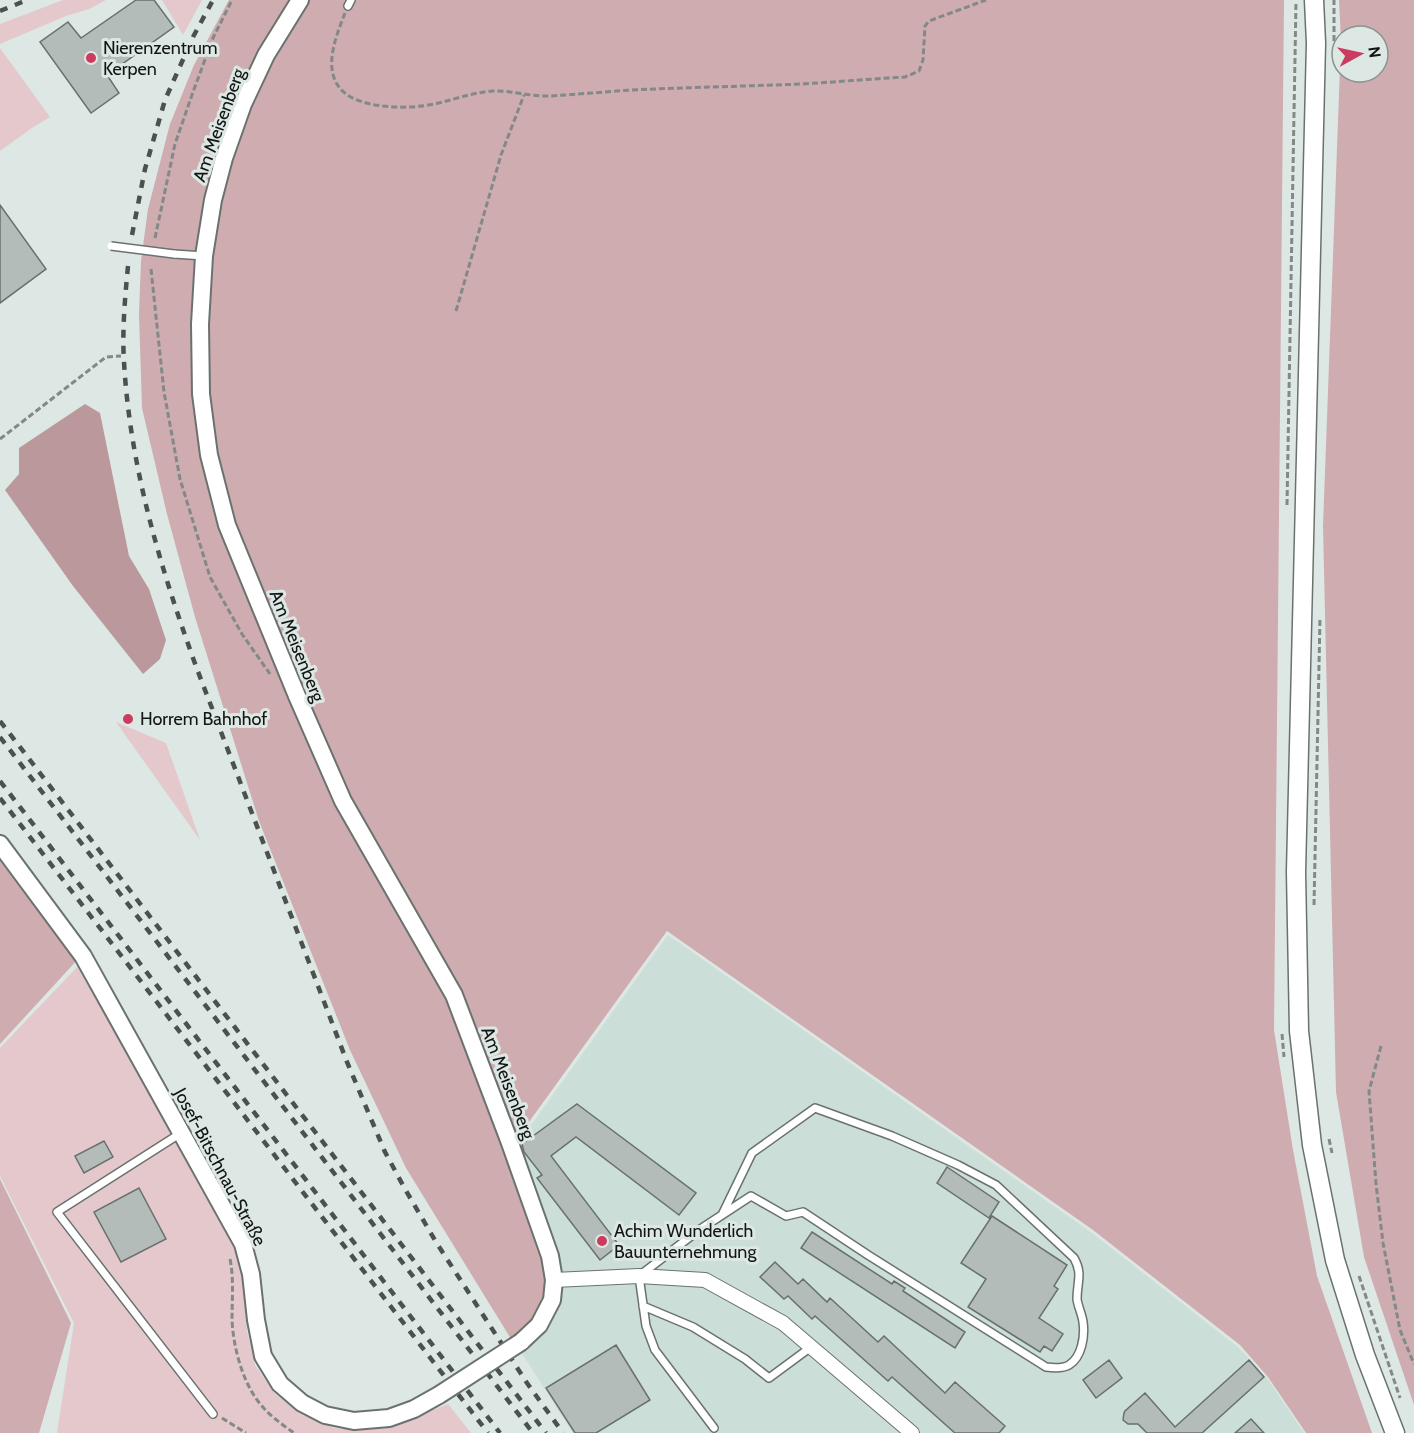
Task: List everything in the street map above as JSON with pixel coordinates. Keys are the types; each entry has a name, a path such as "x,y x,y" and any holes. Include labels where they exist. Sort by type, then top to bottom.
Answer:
{"main road":[{"path":"1314,0 1316,43 1296,872 1299,1031 1312,1145 1335,1260 1365,1354 1395,1433"}],"street":[{"name":"Am Meisenberg","path":"300,0 266,55 243,105 224,158 213,200 204,256 200,324 201,394 209,455 227,525 297,696 344,801 454,995 550,1256 554,1280"},
{"name":"Josef-Bitschnau-Straße","path":"0,844 83,956 243,1244 251,1274 263,1356 280,1384 302,1404 325,1415 354,1421 389,1418 414,1409 521,1342 539,1325 547,1313 552,1300 554,1280"},
{"path":"554,1280 639,1276 705,1280 783,1323 912,1433"}],"lane":[{"path":"111,246 204,256"},
{"path":"714,1428 655,1350 646,1326 639,1276 699,1230 722,1215 751,1196 786,1216 802,1212 1046,1367 1058,1368 1068,1365 1077,1357 1084,1338 1083,1321 1077,1301 1079,1267 1074,1258 996,1185 958,1165 892,1136 815,1108 752,1153 722,1215"},
{"path":"181,1133 57,1212 213,1414"},
{"path":"643,1306 693,1327 745,1359 769,1378 812,1346"}],"path":[{"path":"155,238 175,144 213,38 232,0"},
{"path":"350,3 335,41 332,63 337,84 350,97 368,103 408,108 434,104 469,94 494,91 548,96 905,77 919,71 923,60 925,26 929,21 986,0"},
{"path":"1334,0 1334,24"},
{"path":"456,311 501,155 524,95"},
{"path":"151,269 164,392 180,479 210,577 242,634 271,675"},
{"path":"0,439 106,357 121,356"},
{"path":"1314,910 1320,614"},
{"path":"1381,1046 1369,1091 1376,1184 1383,1244 1400,1330 1414,1364"},
{"path":"1328,1131 1332,1153"},
{"path":"1358,1275 1400,1397"},
{"path":"213,1414 246,1433"}],"shaded area":[{"path":"63,0 106,0 0,44 0,24"},
{"path":"162,0 202,0 183,35"},
{"path":"229,0 1284,0 1274,1030 1293,1150 1317,1276 1372,1433 1306,1433 1268,1377 1240,1345 1093,1230 667,931 513,1144 544,1260 546,1292 541,1308 527,1327 511,1339 406,1168 350,1050 259,821 195,617 167,514 142,408 139,314 141,261 148,209 170,124 194,65"},
{"path":"1339,0 1414,0 1414,1405 1364,1257 1336,1092 1323,526 1339,84 1390,84 1390,24 1340,24"},
{"path":"0,48 50,117 0,151"},
{"path":"85,404 100,413 129,556 149,589 166,640 160,659 143,674 73,586 5,490 19,474 19,448"},
{"path":"116,722 166,743 200,840"},
{"path":"0,851 79,958 0,1044"},
{"path":"668,935 1092,1233 1239,1348 1267,1378 1304,1433 573,1433 521,1352 541,1337 556,1315 562,1276 516,1146"},
{"path":"81,963 236,1245 243,1281 247,1331 255,1365 275,1394 303,1415 334,1428 366,1430 398,1424 448,1404 471,1433 57,1433 74,1323 0,1176 0,1048"},
{"path":"0,1179 71,1323 39,1433 0,1433"}],"building":[{"name":"Nierenzentrum Kerpen","path":"136,0 154,0 174,27 107,75 119,93 91,113 40,42 68,22 81,38"},
{"path":"0,205 46,269 0,303"},
{"path":"577,1104 696,1193 679,1215 576,1137 551,1156 619,1245 600,1260 537,1178 542,1175 524,1152 522,1144"},
{"path":"104,1141 113,1157 84,1173 75,1156"},
{"path":"947,1167 999,1202 989,1218 937,1183"},
{"path":"139,1188 166,1239 121,1262 94,1212"},
{"path":"992,1216 1067,1265 1054,1286 1058,1289 1039,1318 1063,1334 1052,1351 1044,1346 1040,1352 968,1307 986,1279 961,1263"},
{"path":"812,1232 892,1284 894,1281 905,1288 903,1291 965,1332 955,1348 801,1248"},
{"path":"775,1262 798,1284 803,1279 827,1302 830,1298 878,1342 884,1336 945,1393 955,1382 1005,1426 999,1433 955,1433 892,1377 888,1381 815,1316 812,1319 788,1296 784,1299 760,1277"},
{"path":"616,1345 650,1400 596,1433 575,1433 546,1388"},
{"path":"1109,1360 1122,1378 1096,1398 1083,1380"},
{"path":"1249,1360 1264,1377 1202,1433 1147,1433 1138,1424 1128,1424 1123,1420 1125,1411 1145,1393 1175,1427"},
{"path":"1251,1419 1264,1433 1235,1433"}],"railway":[{"path":"0,11 27,0"},
{"path":"132,235 145,169 165,100 193,37 213,0"},
{"path":"128,266 123,350 133,441 149,518 171,594 197,669 347,1062 385,1152 436,1242 527,1383 563,1433"},
{"path":"0,721 546,1433"},
{"path":"0,737 533,1433"},
{"path":"0,781 500,1433"},
{"path":"0,798 488,1433"}],"place":[{"name":"Nierenzentrum Kerpen","path":"91,58"},
{"name":"Horrem Bahnhof","path":"128,719"},
{"name":"Achim Wunderlich Bauunternehmung","path":"602,1241"}]}
